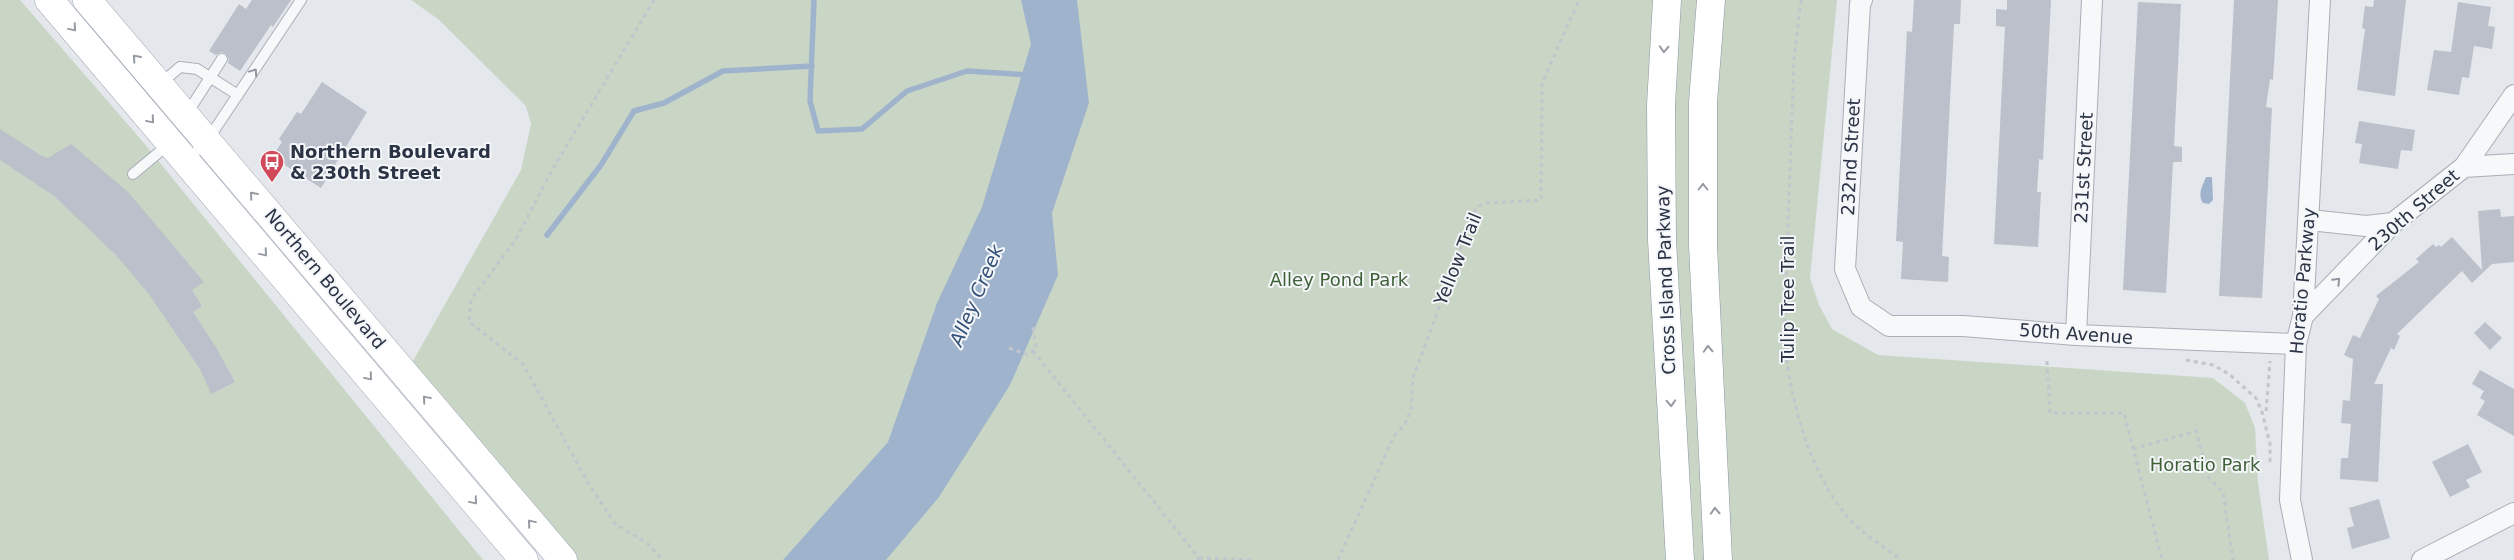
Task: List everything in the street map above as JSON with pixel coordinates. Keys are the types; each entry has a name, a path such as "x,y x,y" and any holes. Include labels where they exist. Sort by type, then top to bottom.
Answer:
{"main road":[{"name":"Northern Boulevard","path":"49,0 524,560"},
{"name":"Northern Boulevard","path":"86,0 563,560"},
{"name":"Cross Island Parkway","path":"1667,0 1661,105 1662,240 1680,560"},
{"path":"1711,0 1703,102 1703,245 1718,560"}],"street":[{"name":"231st Street","path":"2076,335 2092,0"},
{"name":"Horatio Parkway","path":"2302,560 2290,500 2296,344 2303,316 2310,220 2320,0"},
{"name":"232nd Street","path":"1861,2 1845,269 1861,307"},
{"name":"230th Street","path":"2303,316 2393,223 2464,167 2514,95"},
{"path":"2464,167 2514,164"},
{"path":"2310,220 2366,226 2393,223"},
{"name":"50th Avenue","path":"1861,307 1889,326 1963,326 2163,340 2296,344"},
{"path":"2422,560 2514,513"}],"lane":[{"path":"133,174 178,152 207,141 301,0"},
{"path":"186,116 222,59"},
{"path":"159,85 180,67 197,69 238,95"}],"path":[{"path":"654,0 551,172 516,239 471,300 469,322 522,364 587,481 615,524 647,543 663,560"},
{"name":"Yellow Trail","path":"1338,560 1394,436 1405,424 1411,410 1413,378 1474,212 1479,206 1487,203 1541,200 1542,83 1579,0"},
{"name":"Tulip Tree Trail","path":"1801,0 1793,98 1784,337 1788,375 1796,416 1816,464 1833,496 1851,521 1901,560"},
{"path":"1009,348 1029,355 1036,348 1034,328"},
{"path":"2163,340 2187,361 2212,365 2229,374 2256,398 2262,412 2270,444 2270,460 2274,468"},
{"path":"1033,351 1198,559 1253,560"},
{"path":"2266,411 2270,356"},
{"path":"2047,361 2050,412 2124,413 2162,560"},
{"path":"2133,449 2196,431 2209,478 2223,492 2233,560"}],"green space":[{"path":"0,0 20,0 143,142 483,560 0,560"},
{"name":"Alley Pond Park","path":"411,0 1837,0 1810,278 1819,305 1832,329 1878,355 2213,378 2245,403 2255,428 2258,483 2269,560 578,560 409,368 521,170 531,124 526,106 438,19"}],"water":[{"name":"Alley Creek","path":"1021,0 1077,0 1089,103 1052,213 1058,275 1010,385 939,497 886,560 783,560 888,442 937,303 982,207 1031,44"},
{"path":"2206,177 2212,177 2213,200 2209,204 2203,203 2201,200 2201,190"}],"building":[{"path":"252,0 291,0 273,27 271,25 240,71 228,63 229,59 226,54 222,52 216,55 209,51 239,4 246,9"},
{"path":"1914,0 1961,0 1960,24 1954,24 1942,256 1949,257 1948,282 1901,279 1903,242 1896,241 1907,31 1912,32"},
{"path":"2007,0 2051,0 2043,160 2039,159 2037,192 2041,192 2038,247 1994,244 2005,27 1996,26 1996,9 2007,10"},
{"path":"2234,0 2278,0 2273,80 2270,79 2266,107 2272,108 2262,298 2219,296"},
{"path":"2374,0 2406,0 2395,96 2357,90 2365,29 2362,28 2365,6 2373,7"},
{"path":"2138,2 2181,4 2174,146 2182,147 2182,162 2173,162 2166,293 2123,290"},
{"path":"2458,2 2491,7 2488,26 2495,27 2492,49 2474,46 2469,78 2462,77 2459,95 2427,90 2434,50 2451,52"},
{"path":"322,82 367,112 321,188 272,157 282,142 279,139 297,112 301,114"},
{"path":"2359,121 2415,130 2412,151 2401,150 2398,169 2359,163 2362,144 2355,143"},
{"path":"0,129 48,158 71,144 128,192 204,282 192,290 202,306 193,312 217,349 235,382 211,394 200,369 148,293 116,255 54,196 0,160"},
{"path":"2500,209 2501,217 2514,216 2514,262 2492,264 2472,283 2462,271 2397,334 2400,336 2394,350 2391,348 2374,384 2383,384 2378,482 2340,479 2341,458 2348,458 2351,424 2341,423 2343,400 2350,401 2353,359 2344,355 2353,335 2360,338 2379,299 2376,296 2419,262 2416,259 2433,244 2436,247 2439,245 2441,247 2452,237 2482,270 2478,211"},
{"path":"2485,322 2502,338 2490,350 2474,333"},
{"path":"2480,370 2514,389 2514,436 2477,415 2485,401 2480,398 2484,391 2472,384"},
{"path":"2468,444 2482,472 2466,480 2470,487 2450,497 2432,462"},
{"path":"2379,499 2390,538 2352,549 2347,528 2354,526 2349,508"}],"waterway":[{"path":"814,0 810,101 818,131 862,129 907,91 967,71 1029,75"},
{"path":"547,235 601,165 634,111 664,103 723,71 812,66"}],"place":[{"name":"Northern Boulevard & 230th Street","path":"272,183"}],"park label":[{"name":"Horatio Park","path":"2205,465"}]}
